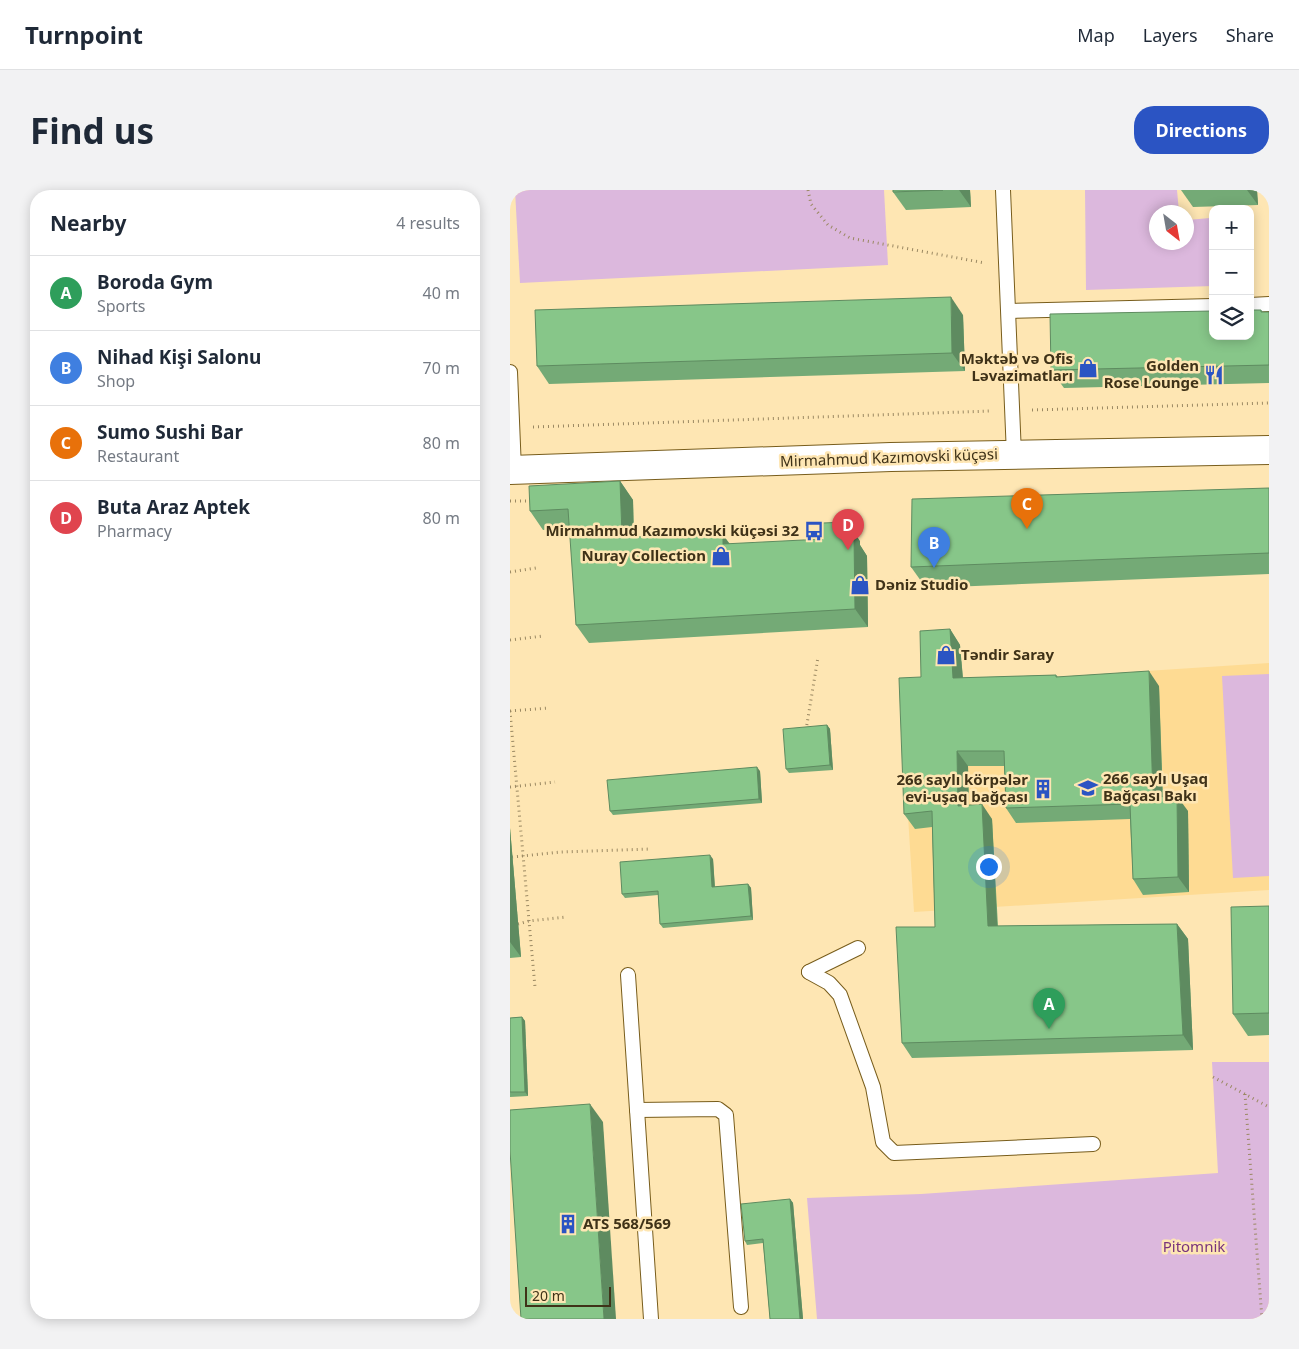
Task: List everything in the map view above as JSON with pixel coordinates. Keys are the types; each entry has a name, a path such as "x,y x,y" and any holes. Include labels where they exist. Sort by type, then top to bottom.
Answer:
{"street":[{"name":"Mirmahmud Kazımovski küçəsi","path":"512,470 1014,454 1269,450"}],"lane":[{"path":"1003,190 1014,454"},
{"path":"1254,304 1269,304"},
{"path":"1009,311 1209,306"},
{"path":"510,372 512,470"},
{"path":"858,948 809,972 829,983 840,995 873,1087 883,1142 894,1153 1093,1144"},
{"path":"628,975 651,1319"},
{"path":"637,1110 718,1109 726,1114 741,1307"}],"path":[{"path":"808,190 811,204 828,225 850,238 1006,267"},
{"path":"512,428 1269,403"},
{"path":"510,572 536,568"},
{"path":"510,640 543,636"},
{"path":"806,731 818,656"},
{"path":"534,987 510,711 549,708"},
{"path":"510,788 555,782"},
{"path":"512,857 561,852 651,849"},
{"path":"518,924 566,917"},
{"path":"1213,1076 1269,1107"},
{"path":"1245,1094 1262,1319"}],"shaded area":[{"name":"266 saylı Uşaq Bağçası Bakı","path":"1269,663 1269,890 914,912 900,687"}],"green space":[{"path":"515,190 884,190 888,265 520,283"},
{"path":"1085,190 1177,190 1178,205 1149,205 1149,250 1194,250 1194,219 1209,218 1209,286 1086,290"},
{"path":"1269,674 1269,876 1233,878 1222,676"},
{"name":"Pitomnik","path":"1212,1062 1269,1062 1269,1319 817,1319 807,1198 921,1194 1218,1173"}],"building":[{"path":"893,190 943,190 893,192"},
{"path":"951,297 952,353 537,366 535,310"},
{"path":"1254,310 1261,310 1261,312 1269,312 1269,365 1051,370 1050,314 1209,311 1209,340 1254,340"},
{"path":"620,481 622,534 627,534 627,537 723,535 723,544 823,539 823,523 847,522 847,538 854,537 855,609 576,625 568,509 530,511 529,486"},
{"path":"1269,488 1269,553 911,567 912,499"},
{"path":"950,629 953,678 1056,675 1056,677 1149,671 1153,797 1177,796 1178,877 1133,879 1130,804 1006,808 1004,751 957,751 958,806 982,804 988,926 1177,924 1183,1035 902,1043 896,927 935,927 932,811 904,814 899,678 921,677 920,631"},
{"path":"827,725 830,765 786,769 783,729"},
{"path":"757,767 759,799 610,811 607,780"},
{"path":"710,855 712,887 748,884 751,916 660,924 658,891 622,894 620,862"},
{"path":"1269,906 1269,1013 1233,1014 1231,907"},
{"path":"522,1017 525,1092 510,1092 510,1018"},
{"name":"ATS 568/569","path":"590,1104 604,1319 521,1319 510,1151 510,1110"},
{"path":"790,1199 800,1319 770,1319 763,1239 745,1241 741,1204"}],"place":[{"name":"Məktəb və Ofis Ləvazimatları","path":"1088,368"},
{"name":"Golden Rose Lounge","path":"1214,375"},
{"name":"Sumo Sushi Bar","path":"1027,529"},
{"name":"Mirmahmud Kazımovski küçəsi 32","path":"814,531"},
{"name":"Buta Araz Aptek","path":"848,550"},
{"name":"Nuray Collection","path":"721,556"},
{"name":"Nihad Kişi Salonu","path":"934,568"},
{"name":"Dəniz Studio","path":"860,585"},
{"name":"Təndir Saray","path":"946,655"},
{"name":"266 saylı Uşaq Bağçası Bakı","path":"1088,788"},
{"name":"266 saylı körpələr evi-uşaq bağçası","path":"1043,789"},
{"name":"Boroda Gym","path":"1049,1029"},
{"name":"ATS 568/569","path":"568,1224"}]}
